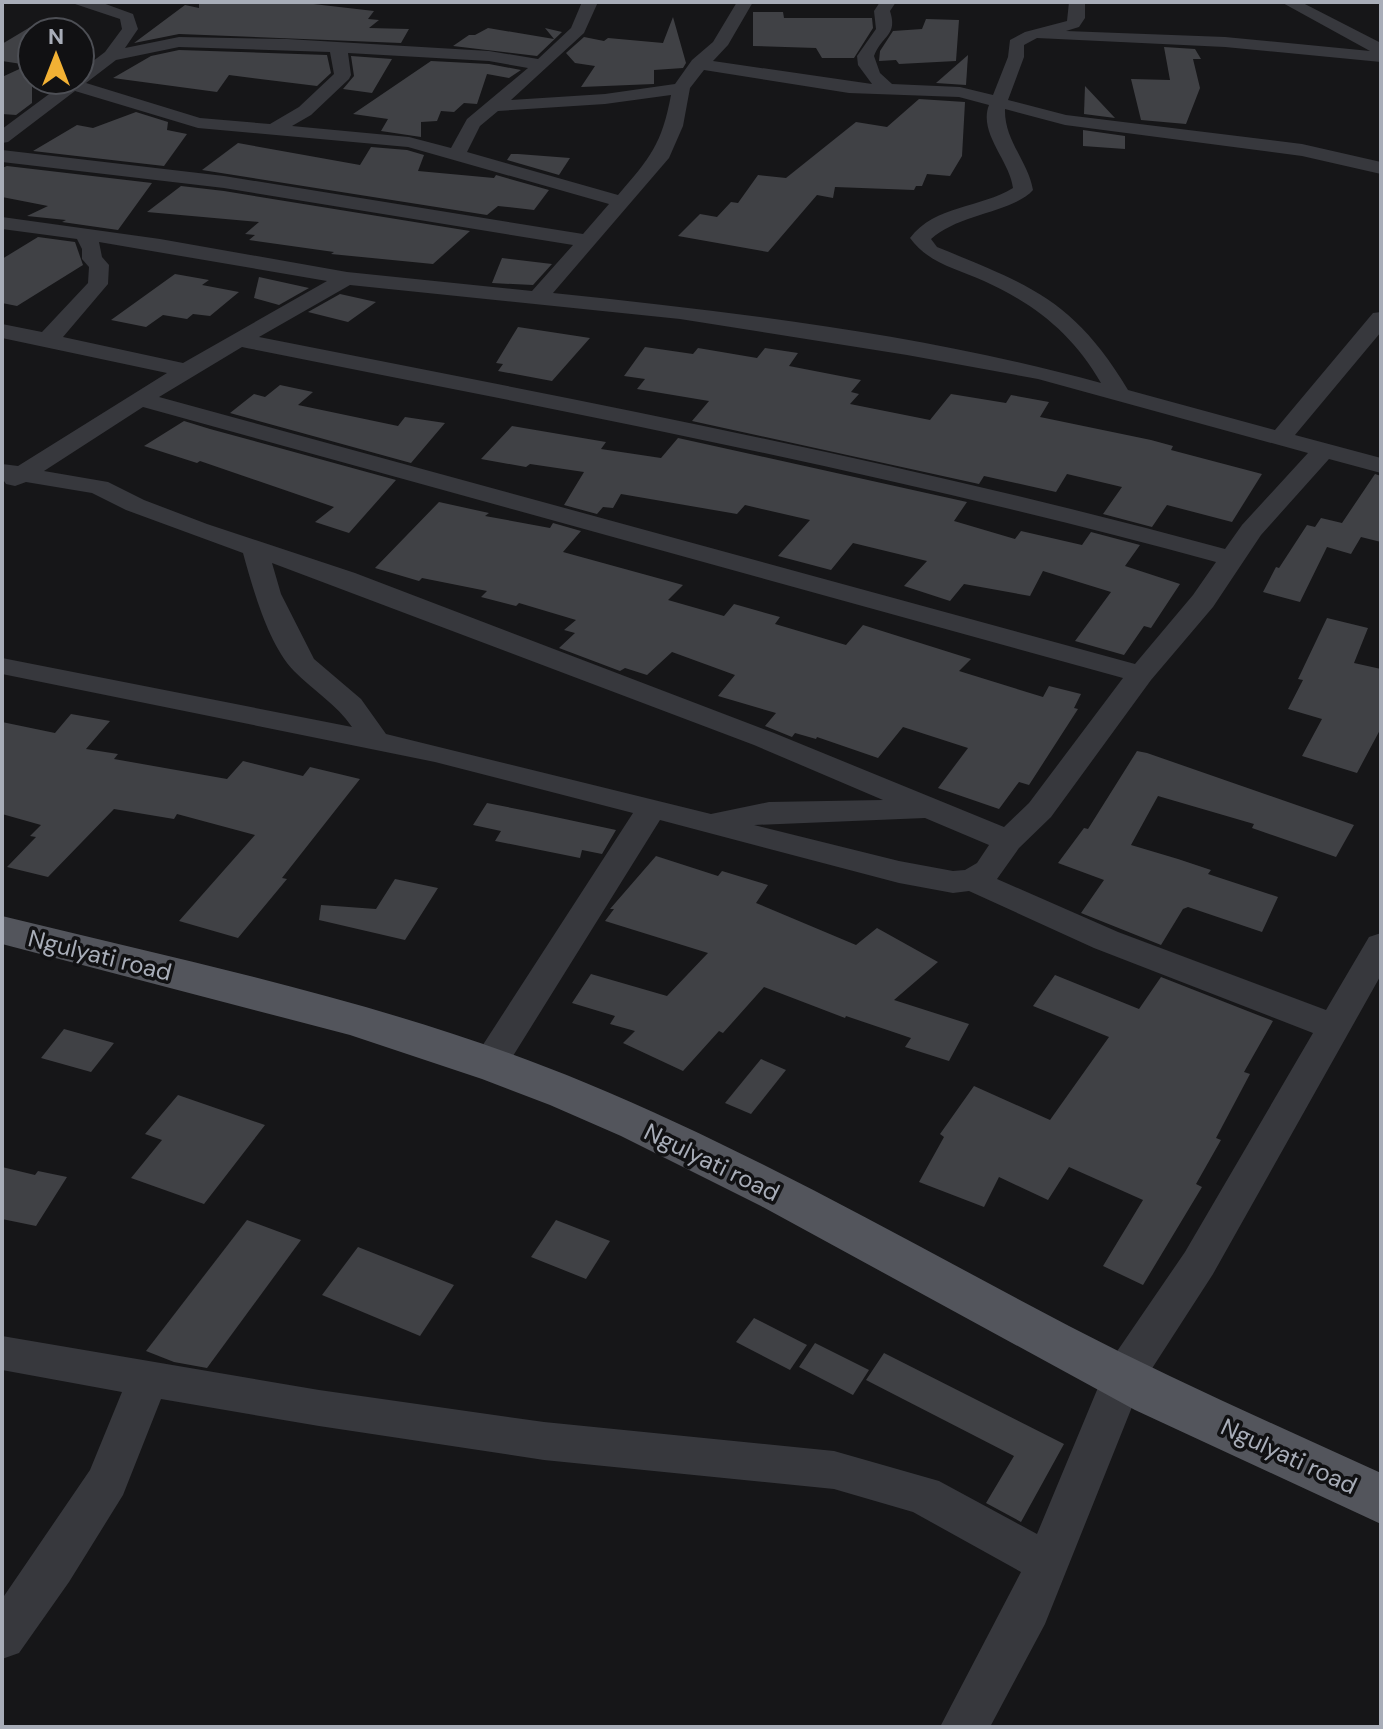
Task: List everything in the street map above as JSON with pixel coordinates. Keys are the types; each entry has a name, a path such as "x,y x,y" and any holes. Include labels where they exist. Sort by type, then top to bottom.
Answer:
{"main road":[{"name":"Ngulyati road","path":"2,930 318,1013 490,1063 571,1095 679,1144 1122,1379 1381,1499"}],"street":[{"path":"77,2 111,9 127,17 130,29 111,56 96,68"},
{"path":"455,157 473,123 578,30 590,2"},
{"path":"537,299 622,202 666,145 674,126 681,88 698,64 720,45 745,2"},
{"path":"887,89 870,71 866,54 868,44 884,29 886,24 882,11 888,2"},
{"path":"1077,2 1077,18 1073,24 1031,35 1016,43 1016,57 998,100 996,127 1021,175 1023,190 945,221 925,231 920,238 930,251 1056,310 1079,331 1101,359 1119,394"},
{"path":"1289,2 1381,50"},
{"path":"1031,35 1225,42 1381,57"},
{"path":"111,56 179,42 489,56 542,65"},
{"path":"271,131 312,105 343,75 342,57 336,47"},
{"path":"698,64 819,84 960,92 1076,122 1302,150 1381,168"},
{"path":"491,106 605,99 681,88"},
{"path":"96,92 198,123 409,142 622,202"},
{"path":"2,138 59,96"},
{"path":"2,156 224,182 587,241"},
{"path":"2,223 230,256 347,278 680,313 907,348 1040,373 1381,466"},
{"path":"51,343 53,332 98,284 99,265 92,259 92,249 84,234"},
{"path":"9,477 142,400 236,339 347,278"},
{"path":"1281,437 1381,318"},
{"path":"2,331 186,371"},
{"path":"236,339 691,428 998,497 1229,558"},
{"path":"142,400 1141,674"},
{"path":"2,666 436,753 899,872 953,882 973,880 988,870 1008,841 1040,810 1141,674 1203,601 1229,558 1275,501 1323,451"},
{"path":"9,477 99,487 135,505 346,579 750,733 937,808 1008,841"},
{"path":"255,548 268,594 303,664 351,705 376,741"},
{"path":"490,1063 652,808"},
{"path":"711,823 769,812 937,808"},
{"path":"973,880 1024,907 1334,1027"},
{"path":"964,1727 1029,1609 1122,1379 1199,1263 1381,945"},
{"path":"2,1353 544,1441 834,1470 923,1495 1048,1563"},
{"path":"2,1637 53,1567 108,1481 148,1379"}],"building":[{"path":"199,2 296,2 374,11 368,19 379,20 369,28 409,29 401,43 179,34 134,43 185,5 199,8"},
{"path":"753,12 783,12 784,18 872,18 873,28 854,58 822,58 816,48 753,46"},
{"path":"673,17 686,63 683,68 654,70 654,84 581,87 595,66 575,63 566,53 584,37 604,41 608,38 663,43"},
{"path":"926,19 959,20 956,61 899,64 896,60 879,61 880,51 893,31 922,29"},
{"path":"488,28 554,39 545,28 562,32 537,56 453,46 469,35"},
{"path":"16,36 16,63 2,61 2,44"},
{"path":"1164,47 1195,49 1201,59 1193,59 1200,88 1186,124 1141,120 1131,79 1170,80"},
{"path":"179,50 327,55 331,73 317,86 229,75 217,92 113,78 151,56"},
{"path":"968,55 966,85 936,83"},
{"path":"351,56 392,59 372,93 343,89 354,76"},
{"path":"431,61 489,64 521,70 509,78 487,74 477,104 464,103 454,112 441,111 437,121 421,122 421,137 381,131 388,119 353,114"},
{"path":"16,71 16,96 32,96 32,103 16,115 2,114 2,77"},
{"path":"1085,86 1115,118 1084,114"},
{"path":"919,99 965,102 962,156 950,176 927,174 922,186 916,186 914,190 835,187 833,198 817,195 768,252 678,236 700,214 717,217 731,202 738,203 758,175 786,178 856,122 887,127"},
{"path":"136,112 168,122 167,130 187,134 164,166 33,151 77,125 93,128"},
{"path":"1083,130 1125,136 1125,149 1083,146"},
{"path":"238,143 360,165 371,147 407,150 424,155 418,171 494,178 496,175 549,190 534,210 498,206 487,215 202,170"},
{"path":"511,154 570,158 559,175 507,160"},
{"path":"7,166 152,183 118,230 27,216 48,206 2,197 2,168"},
{"path":"181,186 470,231 433,264 331,254 334,252 249,240 255,235 245,234 259,222 147,212"},
{"path":"38,237 75,242 83,265 17,306 2,303 2,259"},
{"path":"502,258 552,264 533,285 492,283"},
{"path":"175,274 209,280 202,285 239,292 210,316 193,314 187,319 163,315 146,327 111,320"},
{"path":"259,277 309,288 279,305 254,298"},
{"path":"340,294 376,302 348,322 308,312"},
{"path":"518,327 590,338 552,381 498,371 503,364 496,363"},
{"path":"645,347 693,354 698,348 757,358 765,348 798,353 789,366 861,380 851,392 859,394 850,404 930,420 951,394 1006,403 1011,395 1049,402 1040,417 1151,440 1173,446 1171,450 1262,474 1232,522 1167,505 1152,527 1103,514 1122,487 1067,474 1056,492 984,476 979,484 692,421 709,401 637,389 645,379 624,376"},
{"path":"280,385 313,392 298,405 398,426 405,417 445,423 411,463 230,413 254,394 265,397"},
{"path":"184,421 396,480 349,533 315,522 334,507 200,461 197,463 144,446"},
{"path":"512,426 606,442 601,449 661,458 678,438 967,502 954,521 1015,539 1021,531 1082,545 1091,532 1140,545 1125,566 1180,584 1151,628 1144,626 1124,655 1075,641 1111,592 1043,571 1030,596 964,584 950,601 904,586 927,561 853,543 831,570 778,556 810,520 745,505 737,514 621,494 613,508 603,507 597,514 564,505 584,472 481,459"},
{"path":"1375,474 1381,476 1381,542 1361,537 1351,554 1327,547 1300,602 1263,592 1276,567 1279,568 1307,525 1315,527 1321,518 1342,523"},
{"path":"439,502 489,513 485,516 550,528 553,523 581,531 563,552 683,585 668,600 724,616 734,604 780,617 775,624 846,645 863,625 971,659 959,671 1043,697 1049,686 1081,694 1074,708 1078,709 1029,785 1019,782 999,809 938,788 968,748 903,727 878,758 817,737 795,733 792,737 765,726 776,713 718,696 735,675 672,652 647,675 625,668 620,671 559,648 575,633 564,630 576,620 519,603 516,606 481,597 487,591 422,578 419,581 375,568"},
{"path":"1327,618 1368,628 1354,663 1381,669 1381,728 1357,773 1302,756 1322,719 1288,709 1303,680 1298,679"},
{"path":"71,714 110,721 86,749 118,754 114,759 227,779 243,761 303,776 310,767 360,779 282,878 287,879 238,938 179,921 255,835 177,814 174,819 114,809 48,877 7,867 36,837 30,836 41,825 2,814 2,722 55,733"},
{"path":"1137,751 1354,825 1336,857 1252,828 1254,824 1158,796 1131,845 1211,870 1208,874 1278,897 1262,932 1188,907 1183,909 1161,945 1081,913 1104,880 1058,863 1084,828 1088,829"},
{"path":"487,803 616,830 602,854 582,850 580,858 495,841 501,831 473,825"},
{"path":"656,856 718,876 722,871 768,885 756,903 856,945 877,928 938,962 894,1000 969,1024 949,1061 905,1047 911,1038 845,1018 764,987 723,1033 719,1031 683,1071 623,1043 635,1031 610,1024 615,1016 572,1003 591,974 667,996 708,953 605,921 614,909 610,909"},
{"path":"395,879 438,888 405,940 319,920 321,905 376,909"},
{"path":"1055,975 1139,1009 1161,977 1273,1021 1244,1072 1250,1074 1216,1138 1221,1140 1196,1184 1202,1187 1143,1285 1103,1266 1143,1200 1069,1167 1048,1200 999,1177 984,1207 919,1182 944,1137 940,1134 974,1086 1050,1120 1109,1037 1033,1006"},
{"path":"64,1029 114,1043 91,1072 41,1058"},
{"path":"761,1059 786,1070 751,1114 725,1103"},
{"path":"178,1095 265,1125 204,1204 131,1178 162,1140 145,1134"},
{"path":"2,1167 35,1175 38,1171 67,1177 36,1226 2,1219"},
{"path":"247,1220 301,1240 207,1368 174,1362 146,1351"},
{"path":"556,1220 610,1241 586,1279 531,1257"},
{"path":"358,1247 454,1285 420,1336 322,1295"},
{"path":"754,1318 807,1345 790,1370 736,1342"},
{"path":"815,1343 869,1370 853,1395 799,1367"},
{"path":"884,1353 1064,1444 1021,1522 986,1503 1014,1456 866,1380"}]}
